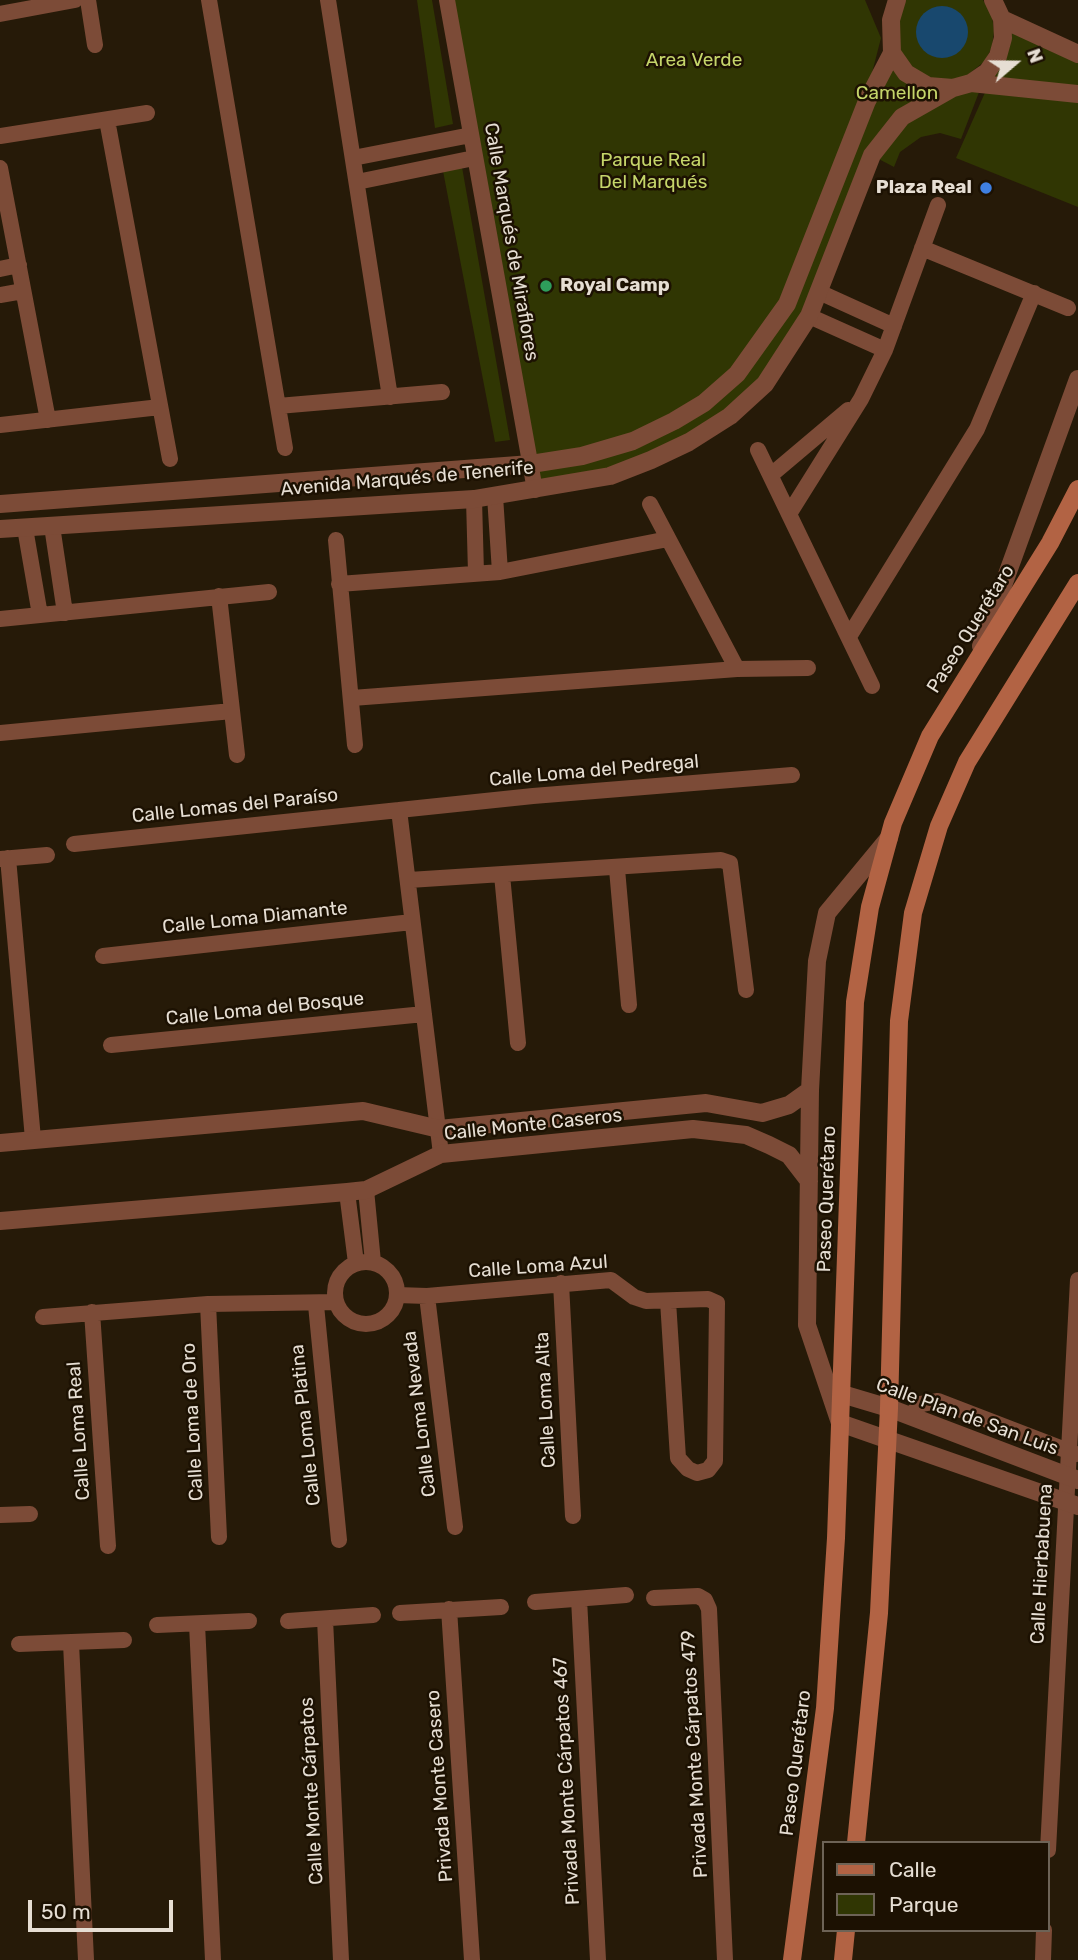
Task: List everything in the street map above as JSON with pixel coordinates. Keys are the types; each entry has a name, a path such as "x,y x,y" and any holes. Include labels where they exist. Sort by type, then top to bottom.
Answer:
{"main road":[{"name":"Paseo Querétaro","path":"792,1960 825,1708 842,1394 855,1002 870,907 889,838 930,736 1050,543 1078,489"},
{"path":"856,1841 879,1613 888,1439 898,1021 914,913 939,826 967,762 1078,583"},
{"path":"843,1960 846,1932"}],"street":[{"path":"0,14 75,0"},
{"path":"88,0 94,45"},
{"path":"209,0 285,449"},
{"path":"328,0 390,397"},
{"name":"Calle Marqués de Miraflores","path":"447,0 535,491"},
{"path":"882,0 891,20"},
{"path":"897,0 891,20 892,52 906,73 917,80 928,86 953,89"},
{"path":"971,83 987,72 998,56 1003,38 1002,19 993,0"},
{"path":"1002,19 1078,54"},
{"name":"Avenida Marqués de Tenerife","path":"0,504 531,464 582,456 633,441 704,403 737,374 787,304 867,101 892,52"},
{"path":"971,83 1078,94"},
{"name":"Avenida Marqués de Tenerife","path":"0,529 474,499 535,491 610,476 689,442 730,416 765,384 809,316 872,155 902,117 953,89 971,83"},
{"path":"0,136 147,113"},
{"path":"107,120 170,459"},
{"path":"353,158 471,135"},
{"path":"357,182 474,158"},
{"path":"0,168 48,420"},
{"path":"789,514 861,399 885,350 938,205"},
{"path":"922,248 1068,308"},
{"path":"0,269 19,265"},
{"path":"0,295 23,291"},
{"path":"819,292 894,326"},
{"path":"850,635 977,429 1034,293"},
{"path":"809,316 885,350"},
{"path":"976,659 1078,379"},
{"path":"278,406 442,392"},
{"path":"771,475 861,399"},
{"path":"0,425 160,407"},
{"path":"758,450 872,685"},
{"path":"495,496 500,572"},
{"path":"474,499 476,573"},
{"path":"650,504 737,669"},
{"path":"52,527 65,613"},
{"path":"25,528 40,615"},
{"path":"339,584 500,572 668,539"},
{"path":"336,540 355,745"},
{"path":"0,620 269,592"},
{"path":"219,596 237,755"},
{"path":"352,698 737,669 808,668"},
{"path":"0,733 232,711"},
{"name":"Calle Loma del Pedregal","path":"400,810 792,775"},
{"path":"400,810 441,1154"},
{"name":"Calle Lomas del Paraíso","path":"74,844 400,810"},
{"path":"889,838 827,913 817,961 810,1090 807,1325 840,1423 1072,1504"},
{"path":"33,1139 4,859 47,855"},
{"path":"409,880 617,869 722,860 730,863 746,990"},
{"path":"617,869 629,1005"},
{"path":"502,875 518,1043"},
{"name":"Calle Loma Diamante","path":"103,956 412,922"},
{"name":"Calle Loma del Bosque","path":"111,1045 424,1014"},
{"name":"Calle Monte Caseros","path":"0,1143 363,1111 439,1129 706,1103 762,1112 789,1105 810,1090"},
{"name":"Calle Monte Caseros","path":"0,1221 356,1191 441,1154 693,1129 746,1135 789,1155 809,1181"},
{"path":"356,1191 373,1262"},
{"path":"356,1191 356,1264"},
{"path":"373,1262 386,1269 395,1281 397,1295 391,1311 378,1322 361,1324 345,1317 336,1302 335,1286 342,1272 356,1264 373,1262"},
{"name":"Calle Loma Azul","path":"397,1295 427,1296 611,1280 634,1297 668,1301 708,1299 717,1303 715,1461 708,1470 697,1473 688,1469 678,1458 668,1301"},
{"name":"Calle Hierbabuena","path":"1049,1841 1072,1504 1078,1280"},
{"name":"Calle Loma Alta","path":"561,1283 573,1516"},
{"name":"Calle Loma Nevada","path":"427,1296 455,1527"},
{"path":"43,1317 208,1304 316,1305 336,1302"},
{"name":"Calle Loma de Oro","path":"208,1304 219,1537"},
{"name":"Calle Loma Platina","path":"316,1305 338,1540"},
{"name":"Calle Loma Real","path":"92,1312 108,1546"},
{"name":"Calle Plan de San Luis","path":"842,1394 889,1408 1073,1478"},
{"path":"910,1416 921,1404 938,1401 1073,1453"},
{"path":"0,1515 30,1514"},
{"path":"535,1602 626,1595"},
{"name":"Privada Monte Cárpatos 479","path":"654,1598 698,1596 705,1600 709,1609 725,1960"},
{"name":"Privada Monte Cárpatos 467","path":"579,1599 598,1960"},
{"path":"400,1613 501,1607"},
{"name":"Privada Monte Casero","path":"449,1609 472,1960"},
{"path":"288,1621 373,1615"},
{"name":"Calle Monte Cárpatos","path":"325,1619 341,1960"},
{"path":"157,1625 249,1621"},
{"path":"197,1624 213,1960"},
{"path":"19,1644 124,1640"},
{"path":"71,1643 86,1960"},
{"path":"1043,1960 1044,1932"}],"green space":[{"path":"417,0 432,0 453,124 435,128"},
{"name":"Parque Real Del Marqués","path":"451,0 865,0 881,38 865,100 786,303 735,373 631,441 532,463"},
{"path":"906,0 983,0 992,16 994,31 992,47 985,61 961,80 945,82 916,73 897,49 896,18"},
{"path":"1009,25 1078,56 1078,90 989,78"},
{"name":"Camellon","path":"892,58 945,89 901,113 787,348 728,413 650,458 540,487 537,466 595,456 704,406 764,344"},
{"path":"981,87 961,139 940,133 921,137 900,152 894,167 873,156 886,136 954,90"},
{"path":"987,88 1078,95 1078,207 956,158"},
{"path":"462,167 510,440 495,442 443,171"}],"water":[{"path":"942,6 952,8 960,14 966,22 966,42 960,50 952,56 942,58 932,56 924,50 918,42 916,32 918,22 924,14 932,8"}],"place":[{"name":"Plaza Real","path":"986,188"},
{"name":"Royal Camp","path":"546,286"}],"park label":[{"name":"Area Verde","path":"694,61"}]}
